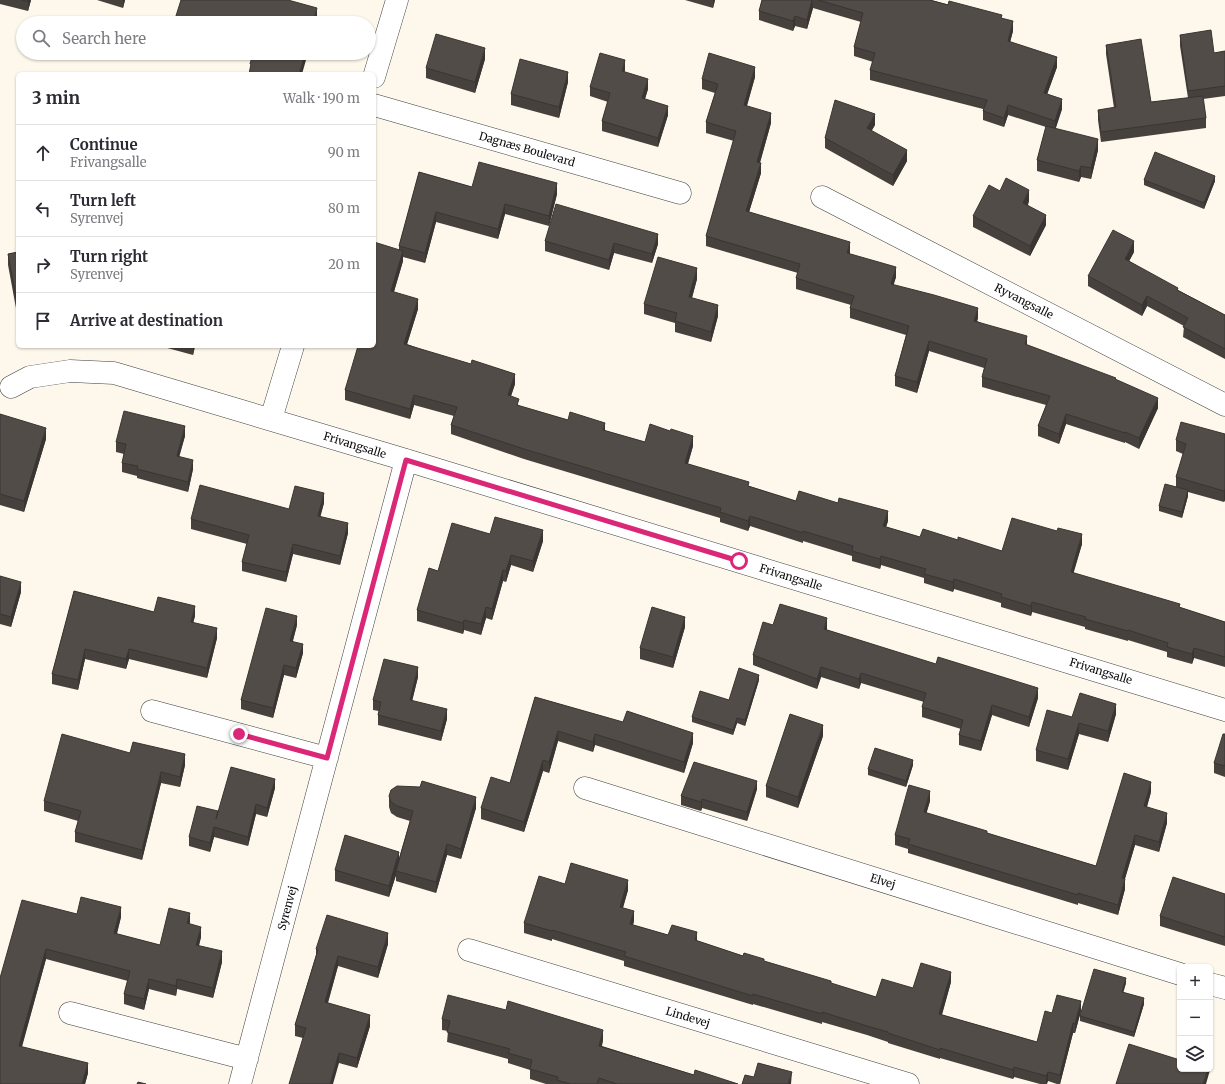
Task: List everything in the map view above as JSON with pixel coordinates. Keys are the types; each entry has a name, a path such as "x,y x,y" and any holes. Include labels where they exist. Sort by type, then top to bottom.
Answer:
{"street":[{"path":"375,72 397,0"},
{"name":"Dagnæs Boulevard","path":"376,106 680,193"},
{"name":"Ryvangsalle","path":"822,197 1225,405"},
{"path":"271,419 292,348"},
{"name":"Frivangsalle","path":"11,387 30,377 70,371 114,373 271,419 1225,710"},
{"name":"Syrenvej","path":"240,1084 406,460"},
{"path":"152,711 327,758"},
{"name":"Elvej","path":"585,788 1177,973"},
{"name":"Lindevej","path":"469,950 908,1084"},
{"path":"1213,985 1225,988"},
{"path":"70,1013 247,1059"}],"building":[{"path":"181,0 288,0 317,8 315,16 176,16"},
{"path":"762,0 812,0 807,20 795,16 793,21 759,11"},
{"path":"818,0 930,0 948,5 949,1 1002,15 1001,18 1013,21 1008,41 1057,57 1044,93 1062,99 1055,121 1008,105 1004,118 983,111 987,100 870,70 875,53 854,47 863,13"},
{"path":"1211,30 1214,53 1225,51 1225,86 1188,91 1180,35"},
{"path":"436,34 485,48 475,82 426,68"},
{"path":"1141,39 1151,102 1203,96 1206,118 1101,132 1098,110 1116,107 1106,45"},
{"path":"600,53 625,60 622,71 648,79 642,98 668,106 658,138 602,121 610,93 590,87"},
{"path":"709,53 755,67 744,105 771,113 757,162 761,163 746,211 850,242 847,253 896,267 891,284 978,308 974,321 1027,336 1025,344 1116,378 1115,379 1158,398 1139,438 1125,432 1066,414 1059,434 1038,426 1050,396 982,377 987,359 929,341 917,382 895,376 909,326 850,308 854,296 796,278 800,264 706,236 736,131 706,122 718,84 702,79"},
{"path":"520,59 568,72 559,107 511,94"},
{"path":"251,60 303,60 300,72 249,72"},
{"path":"835,100 875,114 867,128 907,150 893,175 825,138"},
{"path":"1046,126 1098,139 1091,168 1081,166 1079,171 1037,160"},
{"path":"1155,152 1215,176 1204,203 1144,180"},
{"path":"479,162 557,183 549,216 505,204 498,229 436,212 425,253 399,246 419,172 472,187"},
{"path":"1006,178 1029,190 1023,203 1046,215 1030,246 973,216 989,185 1000,191"},
{"path":"556,204 658,234 652,254 614,243 609,260 545,241"},
{"path":"1113,230 1134,241 1125,259 1178,288 1177,290 1225,315 1225,349 1183,327 1188,318 1147,296 1142,305 1088,276"},
{"path":"376,243 403,251 391,291 418,299 404,344 471,364 472,360 515,374 508,395 519,399 517,405 568,420 570,412 605,423 603,430 645,442 650,424 670,431 671,429 693,436 685,463 749,482 748,486 796,501 799,491 838,503 839,498 888,511 883,526 920,537 923,529 958,540 958,537 1002,551 1012,518 1057,531 1058,528 1082,534 1071,572 1180,604 1179,607 1225,622 1225,657 1194,648 1192,654 1167,647 1168,643 1128,630 1085,619 1086,617 1032,602 1031,606 1001,597 1002,594 954,579 953,582 924,574 926,569 881,556 880,559 852,551 853,546 803,531 803,533 750,516 748,521 720,512 721,508 524,449 451,425 457,407 414,395 410,409 345,390 357,348 376,348"},
{"path":"16,252 16,297 8,254"},
{"path":"658,257 697,268 689,297 718,305 711,332 675,321 677,313 644,304"},
{"path":"124,411 185,426 177,456 193,460 188,482 137,469 138,466 122,463 126,444 116,442"},
{"path":"0,414 46,428 24,501 0,494"},
{"path":"1181,422 1225,434 1224,491 1176,477 1186,444 1176,440"},
{"path":"1165,484 1188,490 1182,512 1159,506"},
{"path":"200,485 289,509 295,486 324,493 318,516 348,523 340,556 293,544 286,572 242,562 249,535 191,519"},
{"path":"495,517 543,530 533,561 511,555 506,571 503,570 492,609 486,607 481,624 464,620 463,623 417,610 429,568 438,571 452,523 490,534"},
{"path":"0,576 21,582 11,617 0,614"},
{"path":"74,591 154,612 158,597 195,606 191,622 217,628 207,668 129,649 126,659 85,649 78,680 52,674"},
{"path":"780,604 827,618 824,629 936,664 938,657 1038,688 1029,717 992,705 981,741 959,735 963,720 922,707 926,693 861,673 859,679 821,667 817,679 753,655 763,622 773,625"},
{"path":"652,607 685,617 673,657 640,648"},
{"path":"266,608 297,616 290,641 303,644 296,668 284,665 273,708 241,700"},
{"path":"384,659 418,667 410,700 447,709 441,731 378,715 381,702 373,700"},
{"path":"739,668 759,675 745,720 737,718 733,730 692,717 700,691 729,700"},
{"path":"1080,693 1116,704 1108,731 1079,723 1068,759 1036,750 1047,710 1072,717"},
{"path":"535,697 623,722 627,711 693,733 684,762 595,734 593,742 558,731 549,762 543,760 524,822 481,808 491,777 510,783"},
{"path":"790,714 823,725 798,797 766,786"},
{"path":"62,734 130,753 133,742 185,754 180,777 161,772 142,850 75,832 81,811 44,801"},
{"path":"1223,734 1225,734 1225,766 1214,763"},
{"path":"875,748 913,760 906,781 868,769"},
{"path":"694,762 757,781 747,812 702,799 701,802 681,796"},
{"path":"231,767 275,779 267,808 256,804 248,837 214,827 210,843 189,837 197,806 218,811 216,819"},
{"path":"1124,773 1151,782 1144,806 1167,813 1159,842 1135,835 1122,878 1125,879 1118,905 1078,893 1078,895 908,844 910,839 895,835 909,785 930,791 924,812 1096,866"},
{"path":"422,781 476,797 461,849 447,844 436,882 396,871 413,811 397,806 391,802 389,796 391,790 397,786 420,787"},
{"path":"345,835 399,852 389,886 335,870"},
{"path":"571,863 628,880 620,907 634,911 630,924 668,935 672,925 697,932 695,940 743,956 744,953 764,959 764,961 831,981 831,983 876,997 882,979 913,988 921,963 951,972 939,1014 1037,1042 1045,1011 1052,1013 1057,995 1081,1001 1075,1024 1073,1023 1060,1075 1048,1072 1046,1076 1014,1067 1013,1070 940,1048 940,1050 822,1012 822,1014 753,994 753,996 624,956 626,952 524,923 539,876 565,884"},
{"path":"1173,877 1225,894 1225,937 1160,916"},
{"path":"81,897 121,907 114,933 160,945 169,908 190,913 187,923 201,927 196,945 222,951 213,988 177,979 176,986 149,979 144,999 124,994 130,971 46,949 19,1046 88,1063 82,1084 0,1084 0,978 22,900 77,914"},
{"path":"327,915 388,933 378,967 338,956 325,1002 370,1015 357,1058 339,1053 330,1084 289,1084 306,1028 295,1025"},
{"path":"1094,969 1126,978 1122,992 1144,998 1134,1032 1080,1016"},
{"path":"448,995 506,1010 508,1001 603,1030 599,1046 694,1075 695,1070 738,1084 617,1084 599,1078 597,1084 570,1084 557,1080 558,1077 530,1069 532,1060 508,1053 510,1049 447,1032 450,1021 442,1019"},
{"path":"1129,1044 1177,1059 1177,1072 1207,1072 1203,1084 1116,1084"},
{"path":"758,1063 792,1072 788,1084 742,1084 745,1075 754,1077"}],"route":[{"path":"239,734 327,758 406,460 739,561"}]}
